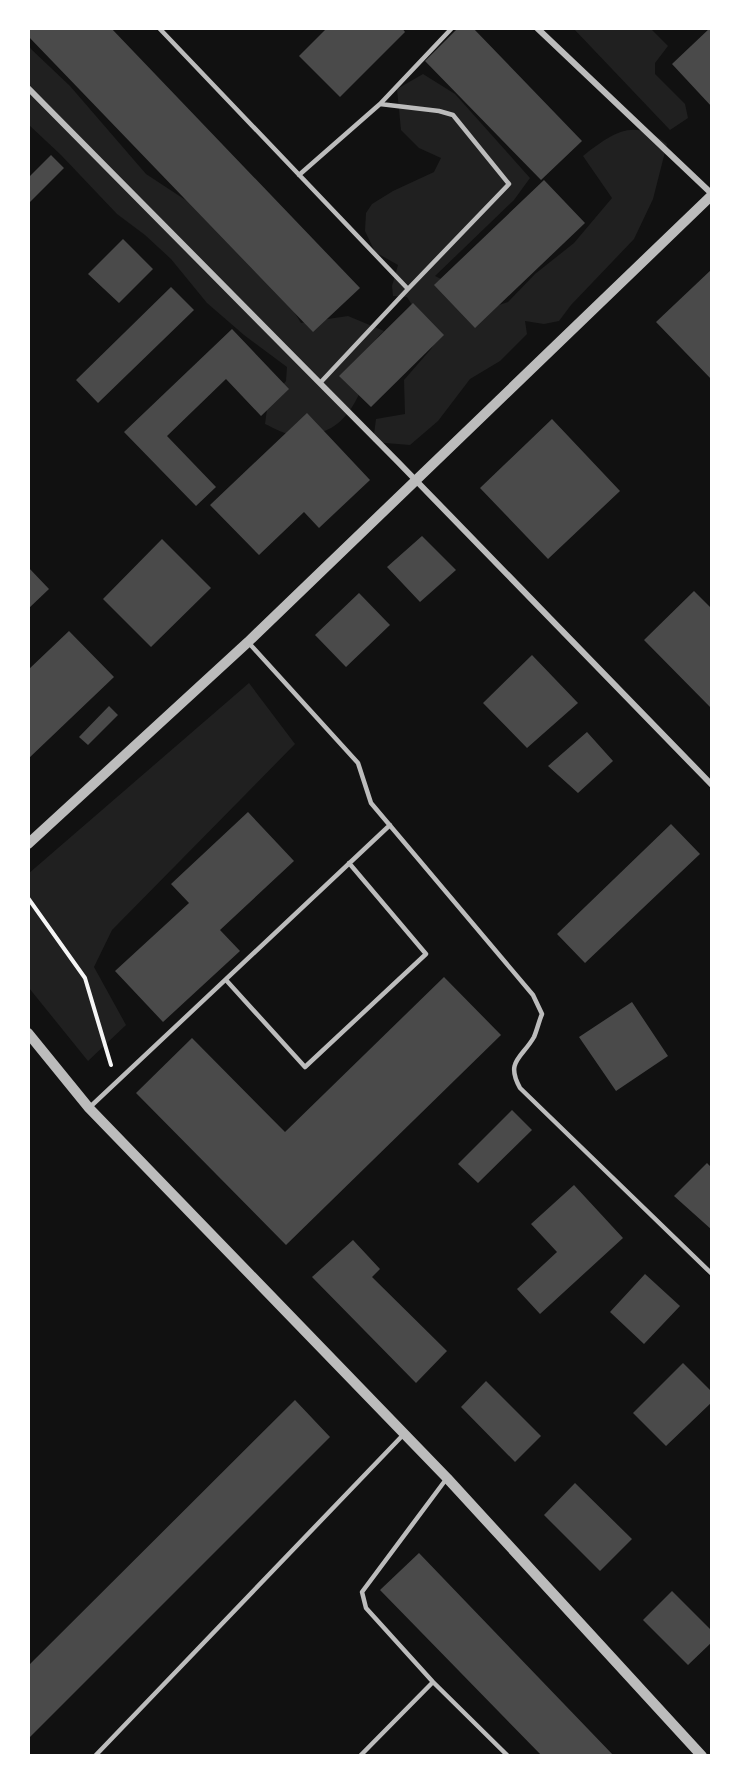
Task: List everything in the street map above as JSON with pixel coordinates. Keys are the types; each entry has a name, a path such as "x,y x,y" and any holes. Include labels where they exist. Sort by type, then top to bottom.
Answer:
{"street":[{"path":"28,844 248,642 711,195 537,28"},
{"path":"28,88 416,480 711,785"},
{"path":"28,1033 89,1108 447,1478 702,1755"}],"lane":[{"path":"159,28 408,290"},
{"path":"299,175 381,104 452,28"},
{"path":"320,383 509,184 453,116 439,111 381,104"},
{"path":"248,642 358,763 371,803 533,995 542,1014 534,1036 514,1063 514,1077 520,1088 711,1274"},
{"path":"89,1108 390,825"},
{"path":"226,980 304,1067 426,954 349,862"},
{"path":"95,1755 404,1434"},
{"path":"447,1478 362,1592 366,1608 433,1682 508,1755"},
{"path":"360,1755 433,1682"}],"path":[{"path":"28,898 85,978 116,1083"}],"shaded area":[{"path":"574,29 651,29 668,46 655,63 655,74 685,104 688,118 670,130"},
{"path":"28,44 70,86 146,174 184,199 230,224 301,323 348,316 384,331 372,346 368,372 357,398 351,409 334,426 310,435 291,435 265,424 268,402 286,381 287,367 244,335 207,303 171,259 117,214 29,125"},
{"path":"423,74 455,94 530,178 514,200 435,276 447,282 484,310 508,302 535,274 574,243 612,198 583,156 604,141 624,131 644,131 667,144 653,199 634,239 571,305 559,321 544,324 525,321 527,334 500,361 470,379 438,421 410,445 373,442 376,419 405,414 404,380 431,349 438,337 417,313 407,297 393,296 392,286 398,265 375,252 365,231 366,213 372,204 393,191 434,172 441,158 419,148 401,130 397,89"},
{"path":"249,683 295,744 112,930 94,967 126,1025 88,1061 29,988 28,874"}],"building":[{"path":"28,28 111,28 360,288 313,332 28,36"},
{"path":"327,28 402,28 405,32 340,97 299,56"},
{"path":"458,28 473,28 582,141 541,180 425,61"},
{"path":"712,28 712,107 672,64"},
{"path":"51,155 64,168 28,204 28,178"},
{"path":"544,180 585,223 475,328 434,285"},
{"path":"123,239 153,269 119,303 88,274"},
{"path":"712,269 712,380 656,322"},
{"path":"171,287 194,310 98,403 76,380"},
{"path":"413,303 444,335 371,407 339,376"},
{"path":"232,329 289,389 261,416 226,379 167,436 216,487 196,506 124,432"},
{"path":"307,413 370,480 319,528 304,512 259,555 210,505"},
{"path":"552,419 620,491 548,559 480,488"},
{"path":"422,536 456,570 420,602 387,567"},
{"path":"162,539 211,588 151,647 103,599"},
{"path":"28,567 49,589 28,609"},
{"path":"694,591 712,609 712,709 644,640"},
{"path":"359,593 390,625 346,667 315,635"},
{"path":"69,631 114,677 28,759 28,670"},
{"path":"532,655 578,703 527,748 483,703"},
{"path":"109,706 118,715 88,745 79,737"},
{"path":"587,732 613,761 578,793 548,766"},
{"path":"248,812 294,861 220,930 240,951 163,1022 115,971 189,903 171,884"},
{"path":"671,824 700,854 585,963 557,934"},
{"path":"444,977 501,1035 286,1245 136,1093 192,1038 285,1132"},
{"path":"632,1002 668,1056 616,1091 579,1037"},
{"path":"512,1110 532,1130 478,1183 458,1164"},
{"path":"707,1163 712,1168 712,1230 674,1196"},
{"path":"574,1185 623,1238 540,1314 517,1289 557,1252 531,1224"},
{"path":"353,1240 380,1269 372,1277 447,1351 416,1383 312,1277"},
{"path":"645,1274 680,1306 644,1344 610,1312"},
{"path":"683,1363 712,1392 712,1402 666,1446 633,1413"},
{"path":"486,1381 541,1436 515,1462 461,1407"},
{"path":"295,1400 330,1437 28,1739 28,1666"},
{"path":"575,1483 632,1539 600,1571 544,1515"},
{"path":"419,1553 614,1756 542,1756 380,1590"},
{"path":"672,1591 712,1631 712,1642 688,1665 643,1620"}]}
